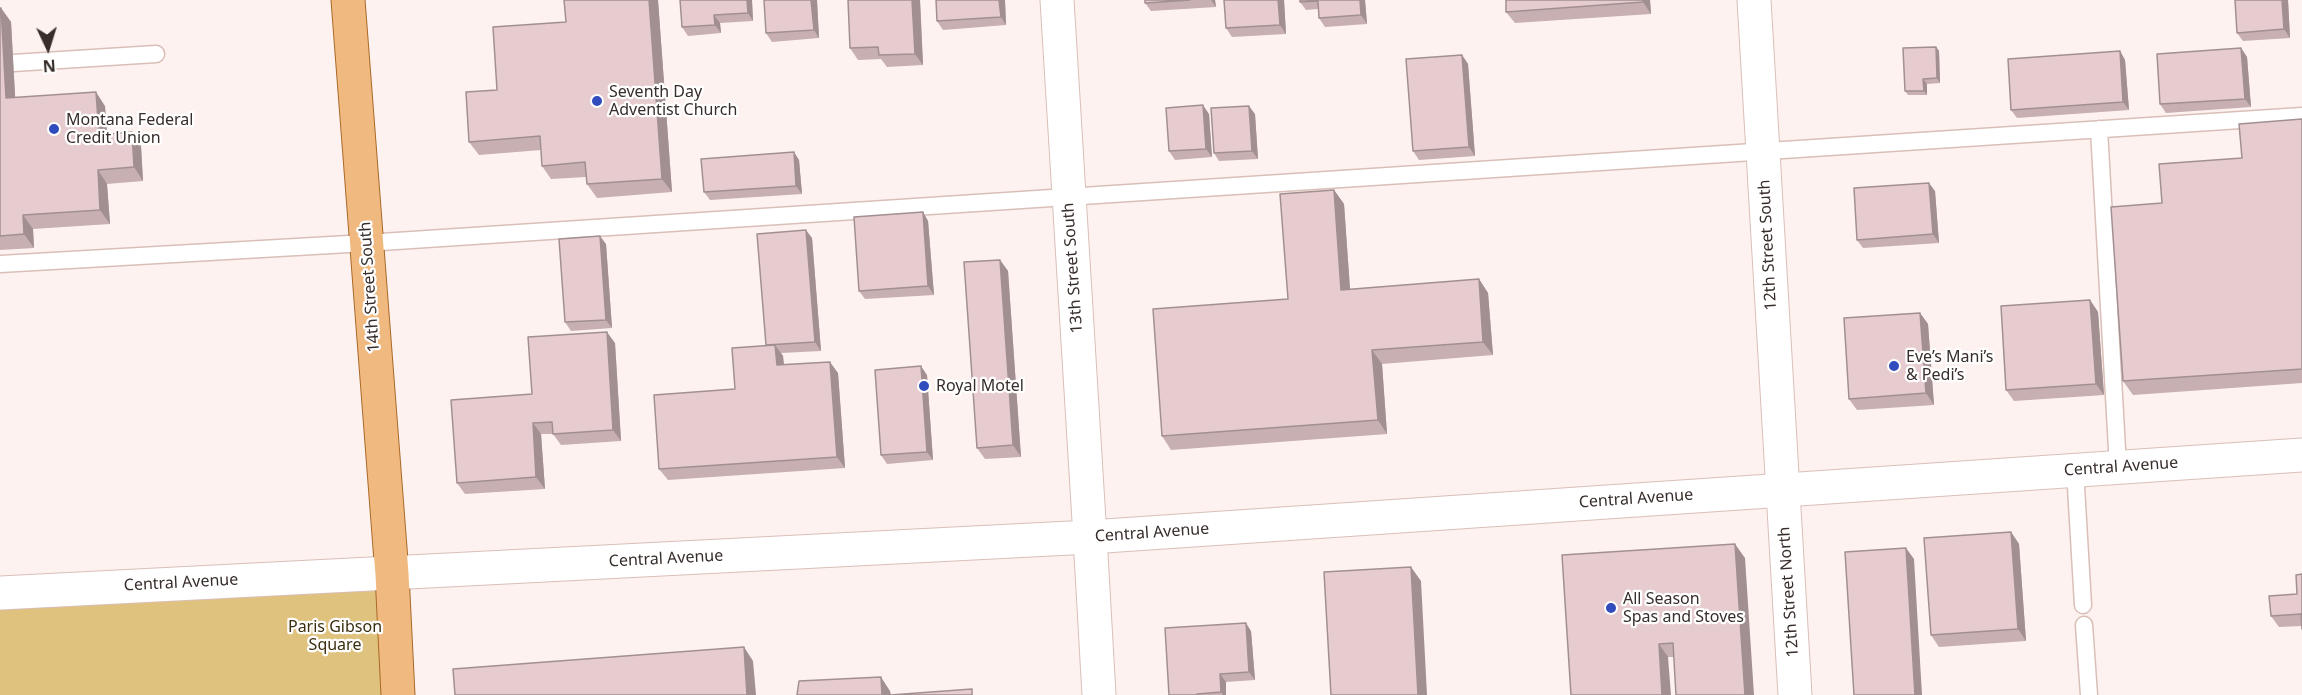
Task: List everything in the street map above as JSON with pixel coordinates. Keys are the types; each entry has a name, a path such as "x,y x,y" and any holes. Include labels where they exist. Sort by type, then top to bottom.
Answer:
{"main road":[{"name":"14th Street South","path":"348,0 392,574 398,695"}],"street":[{"name":"13th Street South","path":"1057,0 1099,695"},
{"name":"12th Street South","path":"1754,0 1782,489"},
{"name":"Central Avenue","path":"0,593 1090,537 2302,455"},
{"name":"12th Street North","path":"1782,489 1796,695"}],"lane":[{"path":"13,63 156,54"},
{"path":"0,264 366,243 2302,116"},
{"path":"2099,129 2118,467"},
{"path":"2075,470 2084,605"},
{"path":"2084,625 2089,695"}],"green space":[{"name":"Paris Gibson Square","path":"392,574 399,695 0,695 0,595"}],"building":[{"path":"564,0 649,0 662,179 587,184 585,162 542,166 540,136 469,142 466,92 497,90 493,27 566,22"},
{"path":"680,0 747,0 748,13 714,15 715,25 682,27"},
{"path":"764,0 811,0 814,30 766,33"},
{"path":"848,0 912,0 915,54 879,55 878,47 850,48"},
{"path":"936,0 999,0 1001,17 937,21"},
{"path":"1145,0 1190,0 1145,3"},
{"path":"1224,0 1278,0 1280,25 1226,28"},
{"path":"1300,0 1360,0 1361,15 1319,18 1318,1 1300,2"},
{"path":"1506,0 1643,0 1643,2 1506,12"},
{"path":"2235,0 2282,0 2284,29 2237,33"},
{"name":"Montana Federal Credit Union","path":"0,8 6,98 96,92 99,135 132,132 134,167 98,170 100,210 23,215 24,234 0,236"},
{"path":"1936,47 1937,78 1923,79 1924,91 1905,91 1903,48"},
{"path":"2241,48 2245,99 2160,104 2157,54"},
{"path":"2120,51 2123,102 2011,110 2008,59"},
{"path":"1462,55 1469,147 1413,151 1406,59"},
{"path":"1203,105 1206,149 1169,151 1166,108"},
{"path":"1249,106 1252,151 1214,153 1211,108"},
{"path":"2302,119 2302,369 2123,381 2111,207 2162,203 2159,164 2242,158 2239,124"},
{"path":"794,152 796,186 704,192 701,159"},
{"path":"1929,183 1933,234 1857,240 1854,188"},
{"path":"1334,190 1341,290 1479,279 1483,342 1372,350 1378,420 1162,436 1153,309 1288,299 1280,194"},
{"path":"923,212 928,286 859,291 854,217"},
{"path":"806,230 815,342 766,345 757,234"},
{"path":"600,236 606,320 565,322 559,239"},
{"path":"1000,260 1013,445 977,448 964,262"},
{"path":"2090,300 2096,384 2006,390 2001,306"},
{"path":"1920,313 1926,393 1849,399 1844,318"},
{"path":"607,332 613,430 553,434 552,422 533,423 536,477 457,483 451,400 532,394 528,337"},
{"path":"775,345 777,365 830,362 837,457 659,469 654,395 735,389 732,348"},
{"path":"921,366 927,452 881,455 875,370"},
{"path":"2011,532 2018,629 1931,635 1924,538"},
{"path":"1735,544 1745,695 1676,695 1673,643 1659,644 1662,695 1571,695 1562,555"},
{"path":"1906,548 1915,695 1854,695 1845,552"},
{"path":"1411,567 1418,695 1331,695 1324,572"},
{"path":"2302,574 2302,629 2301,614 2271,616 2269,596 2297,594 2296,575"},
{"path":"1246,623 1249,672 1220,674 1221,692 1169,695 1165,628"},
{"path":"744,647 747,695 455,695 453,669"},
{"path":"881,677 882,695 797,695 799,681"},
{"path":"972,689 972,695 890,695"}],"place":[{"name":"Seventh Day Adventist Church","path":"597,101"},
{"name":"Montana Federal Credit Union","path":"54,129"},
{"name":"Eve’s Mani’s & Pedi’s","path":"1894,366"},
{"name":"Royal Motel","path":"924,386"},
{"name":"All Season Spas and Stoves","path":"1611,608"}]}
